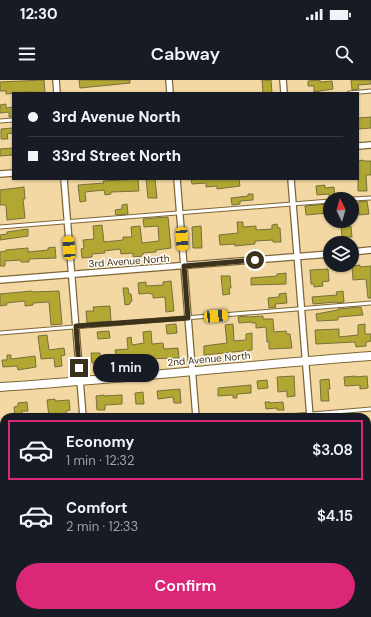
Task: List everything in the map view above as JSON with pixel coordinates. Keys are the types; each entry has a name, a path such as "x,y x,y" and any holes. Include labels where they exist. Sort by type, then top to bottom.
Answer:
{"main road":[{"name":"2nd Avenue North","path":"0,387 80,382 371,356"}],"street":[{"path":"56,80 56,92"},
{"path":"169,80 170,92"},
{"path":"283,80 284,92"},
{"path":"359,146 371,144"},
{"path":"0,174 12,173"},
{"path":"64,180 82,413"},
{"path":"177,180 196,413"},
{"path":"292,180 310,413"},
{"path":"359,251 371,250"},
{"name":"3rd Avenue North","path":"0,280 323,255"}],"lane":[{"path":"359,92 371,91"},
{"path":"0,121 12,120"},
{"path":"359,199 371,198"},
{"path":"0,227 323,202"},
{"path":"0,333 371,303"},
{"path":"336,413 371,409"}],"building":[{"path":"44,80 45,92 12,92 12,93 6,94 6,91 0,91 0,82"},
{"path":"79,80 130,80 130,83 80,88"},
{"path":"262,80 271,80 272,92 263,92"},
{"path":"320,80 320,82 332,81 333,89 314,92 314,86 308,86 308,81"},
{"path":"351,80 371,80 371,84 358,85 359,89 352,90"},
{"path":"6,104 6,108 12,107 12,117 9,117 9,112 0,113 0,105"},
{"path":"371,117 371,128 359,129 359,118"},
{"path":"12,128 12,133 7,134 8,139 1,139 1,129"},
{"path":"12,148 12,155 0,156 0,149"},
{"path":"359,161 371,161 371,175 366,175 367,191 358,191"},
{"path":"138,180 139,191 111,192 111,194 105,195 104,190 85,192 86,201 80,202 78,185 104,183 103,181"},
{"path":"146,180 155,180 157,198 148,198"},
{"path":"191,180 239,180 240,186 217,189 217,186 206,187 206,183 192,184"},
{"path":"325,185 325,188 334,187 334,192 323,192 323,194 317,195 316,186"},
{"path":"24,187 25,199 23,199 25,218 7,220 6,205 0,205 0,190"},
{"path":"248,194 253,194 253,200 240,201 240,204 232,205 231,198 248,196"},
{"path":"367,201 369,214 359,215 359,202"},
{"path":"127,204 128,214 116,215 115,210 122,209 122,205"},
{"path":"323,204 323,213 306,215 305,206"},
{"path":"168,217 171,248 156,250 156,252 143,253 143,256 133,257 133,253 121,254 120,249 104,251 105,253 92,254 92,257 82,258 81,249 84,248 83,240 94,239 93,226 102,225 104,242 123,240 123,237 132,237 131,227 140,226 142,243 159,241 158,226 144,227 143,219"},
{"path":"237,222 243,222 243,227 256,226 256,230 272,229 272,225 277,224 278,228 280,228 281,242 273,242 273,240 255,241 255,244 235,246 235,244 220,245 219,235 238,233"},
{"path":"201,226 202,248 193,248 192,227"},
{"path":"341,228 351,228 352,236 342,236"},
{"path":"28,229 28,236 0,240 0,235 7,234 7,232"},
{"path":"55,247 56,258 29,259 29,262 21,262 21,260 5,261 5,266 0,266 0,252 28,248 28,252 48,250 48,248"},
{"path":"359,265 360,267 371,266 371,298 368,298 366,279 353,280 352,272 359,272"},
{"path":"323,269 323,272 328,272 329,281 322,282 323,286 314,287 314,284 311,284 310,270"},
{"path":"286,273 286,284 251,285 251,278 277,276 277,274"},
{"path":"221,276 230,276 230,294 223,295"},
{"path":"171,281 174,311 166,312 165,297 153,298 153,294 150,293 139,294 138,283 146,282 146,286 163,285 163,282"},
{"path":"123,288 128,288 129,294 131,294 132,301 130,304 125,305"},
{"path":"32,291 59,291 62,324 51,325 49,302 33,303 33,305 25,306 25,301 6,303 7,305 0,306 0,294"},
{"path":"343,291 344,302 313,304 312,297 337,295 336,292"},
{"path":"286,293 287,303 275,304 276,307 269,308 268,298 279,297 279,294"},
{"path":"110,306 111,321 87,323 86,311 94,311 93,307"},
{"path":"361,307 363,315 338,317 338,320 317,321 316,314 338,309"},
{"path":"263,316 263,319 273,319 274,332 286,331 287,334 290,334 292,348 269,349 266,327 256,328 256,323 252,322 239,323 238,317"},
{"path":"176,324 177,333 167,334 166,325"},
{"path":"233,324 234,341 246,340 246,334 252,333 252,350 204,355 204,346 227,343 225,325"},
{"path":"365,324 365,334 371,334 371,341 366,342 366,346 356,347 355,342 316,344 315,330 339,329 339,337 358,335 358,325"},
{"path":"109,331 110,338 98,339 97,332"},
{"path":"151,331 152,344 163,343 164,349 178,348 179,358 124,360 124,362 117,363 115,350 128,349 127,338 131,337 132,345 144,343 143,332"},
{"path":"47,335 49,350 64,348 65,355 61,356 62,366 55,367 54,358 41,359 38,336"},
{"path":"91,353 100,353 101,362 92,363"},
{"path":"7,355 11,355 11,359 35,356 36,367 18,370 17,366 3,367 2,360 7,360"},
{"path":"294,376 295,396 287,397 287,391 278,392 277,377"},
{"path":"367,376 368,388 360,389 360,385 345,386 344,377"},
{"path":"329,379 329,401 321,401 320,380"},
{"path":"267,380 268,388 258,389 257,381"},
{"path":"251,385 251,393 237,394 237,398 233,398 233,395 218,396 218,388"},
{"path":"180,389 181,403 174,403 173,397 158,399 157,391"},
{"path":"143,392 144,404 136,404 135,393"},
{"path":"122,395 122,404 105,405 105,410 97,410 96,396"},
{"path":"47,400 69,400 70,410 66,411 66,413 49,413"},
{"path":"27,402 28,411 15,413 14,407 18,406 18,403"},
{"path":"265,402 283,402 284,410 277,410 277,408 266,409"}],"route":[{"path":"79,368 76,326 188,318 184,266 255,260"}]}
